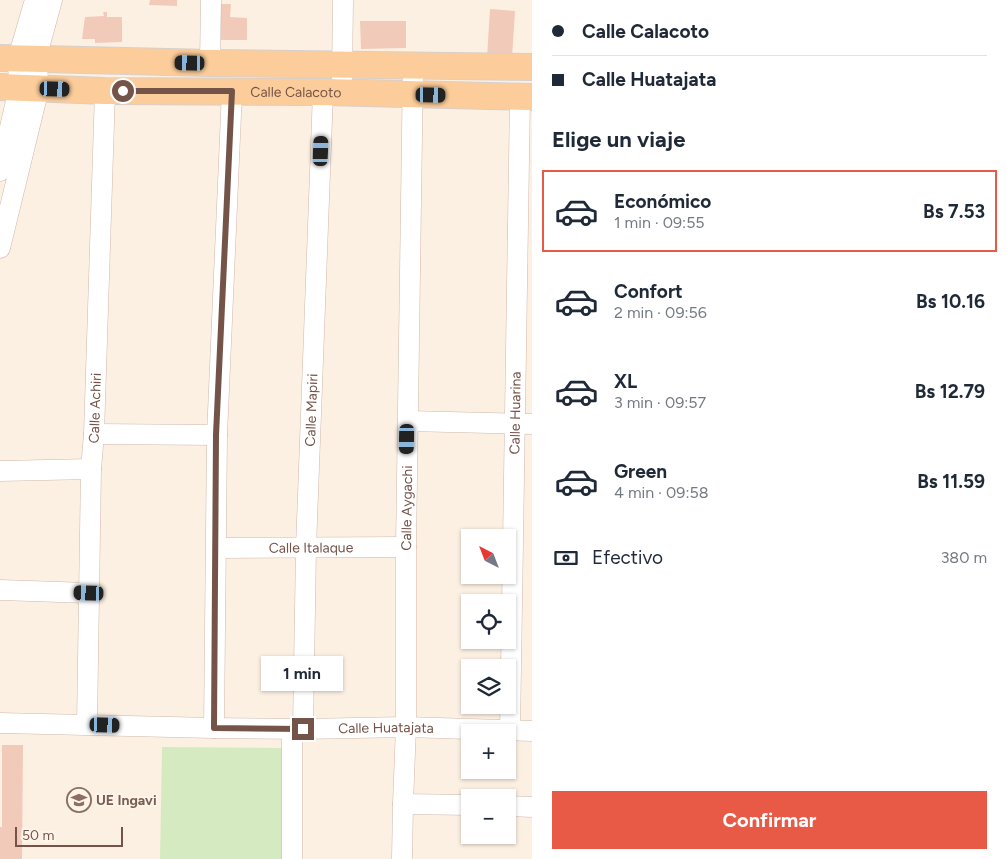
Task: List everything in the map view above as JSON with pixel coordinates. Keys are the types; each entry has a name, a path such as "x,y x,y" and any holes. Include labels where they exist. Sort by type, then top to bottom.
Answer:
{"main road":[{"name":"Calle Calacoto","path":"18,58 210,63 532,67"},
{"name":"Calle Calacoto","path":"19,88 105,91 333,92 526,97"}],"street":[{"path":"0,248 19,88 18,58 35,0"},
{"path":"18,58 52,0"},
{"path":"210,0 210,63"},
{"name":"Calle Mapiri","path":"292,859 306,548 333,92 343,65 343,0"},
{"name":"Calle Aygachi","path":"402,859 406,727 406,547 413,66"},
{"path":"0,171 19,88"},
{"name":"Calle Achiri","path":"87,724 90,469 94,434 105,91"},
{"path":"214,728 217,548 216,435 232,91"},
{"name":"Calle Huarina","path":"510,724 524,425 526,97"},
{"path":"408,421 524,425"},
{"path":"94,434 216,435"},
{"path":"0,471 90,469"},
{"name":"Calle Italaque","path":"217,548 406,547"},
{"path":"0,590 89,593"},
{"name":"Calle Huatajata","path":"0,722 214,728 406,727 461,729"},
{"name":"Calle Huatajata","path":"516,731 532,731"},
{"path":"403,804 461,805"},
{"path":"516,806 532,806"}],"green space":[{"path":"162,747 284,748 283,859 160,859"}],"building":[{"path":"150,0 177,0 177,6 149,5"},
{"path":"216,4 231,4 230,17 247,18 247,40 215,40"},
{"path":"490,9 515,11 512,58 487,57"},
{"path":"103,12 107,12 107,17 122,17 122,42 95,43 95,39 82,39 85,17 104,16"},
{"path":"360,21 406,21 406,48 361,49"},
{"path":"2,745 23,745 22,859 0,859"}],"place":[{"name":"UE Ingavi","path":"79,800"}],"route":[{"path":"123,91 232,91 216,435 217,548 214,728 303,729"}]}
